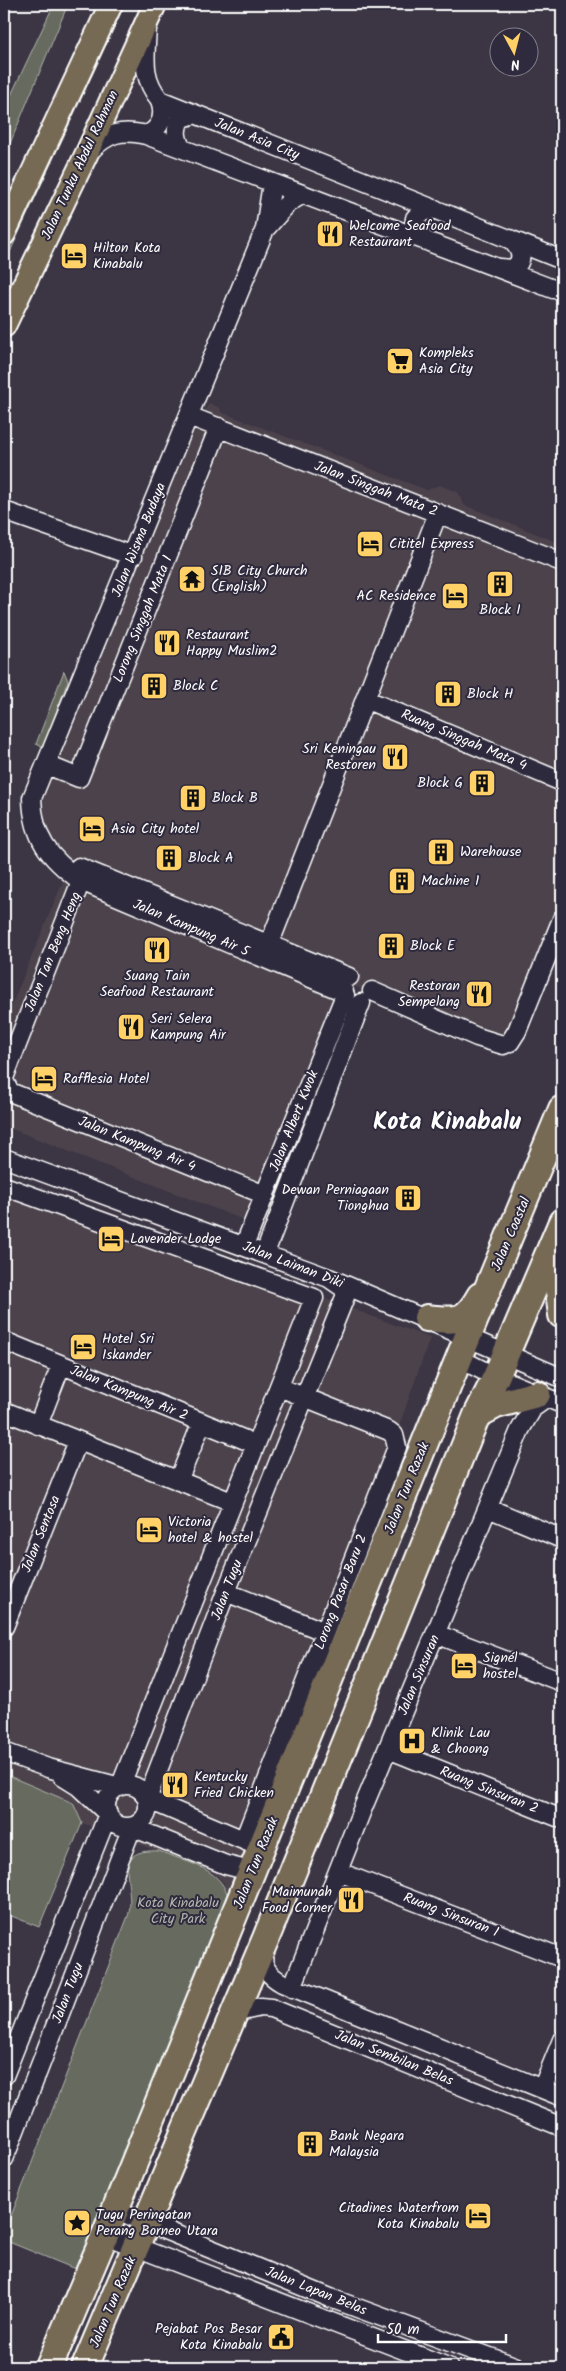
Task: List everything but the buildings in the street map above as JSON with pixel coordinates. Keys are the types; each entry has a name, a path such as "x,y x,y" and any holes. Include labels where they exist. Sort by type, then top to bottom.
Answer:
{"highway":[{"name":"Jalan Coastal","path":"464,1347 562,1109"},
{"path":"500,1365 562,1222"},
{"path":"562,1238 558,1276 562,1315"},
{"path":"427,1318 450,1320 466,1316 471,1312 501,1258"},
{"name":"Jalan Tun Razak","path":"49,2367 116,2210 253,1852 464,1347"},
{"name":"Jalan Tun Razak","path":"85,2367 266,1938 477,1415 500,1365"},
{"path":"477,1415 496,1405 549,1399"},
{"path":"253,1852 270,1866 279,1863 336,1761"}],"main road":[{"path":"4,234 111,4"},
{"name":"Jalan Tunku Abdul Rahman","path":"4,326 86,155 151,11"}],"street":[{"path":"146,135 158,127 163,110 160,100 151,88 145,72 151,11"},
{"name":"Jalan Asia City","path":"160,100 562,260"},
{"path":"182,148 176,138 176,128 180,119 195,114"},
{"path":"86,155 107,135 136,133 146,135 553,289"},
{"name":"Jalan Wisma Budaya","path":"48,850 36,832 32,798 133,556 265,229 272,182"},
{"name":"Jalan Wisma Budaya","path":"265,229 283,207 303,194"},
{"path":"426,241 412,226 418,214 435,209"},
{"path":"498,268 513,269 520,262 521,255 519,249 510,239"},
{"name":"Jalan Singgah Mata 2","path":"189,416 562,562"},
{"name":"Lorong Singgah Mata 1","path":"47,765 79,778 220,427"},
{"path":"4,511 133,556"},
{"path":"269,945 438,513"},
{"name":"Ruang Singgah Mata 4","path":"365,699 562,782"},
{"path":"48,850 85,871 269,945 346,988 351,1002 366,997 503,1045 510,1042 517,1031 562,919"},
{"name":"Jalan Kampung Air 5","path":"48,850 68,872 81,881 346,988"},
{"name":"Jalan Tan Beng Heng","path":"6,1084 81,881"},
{"path":"346,988 357,975 365,977 370,983 366,997"},
{"name":"Jalan Albert Kwok","path":"244,1246 346,988"},
{"name":"Jalan Albert Kwok","path":"265,1253 366,997"},
{"name":"Jalan Kampung Air 4","path":"6,1084 265,1195"},
{"name":"Jalan Laiman Diki","path":"4,1158 265,1253 427,1318 464,1347"},
{"name":"Jalan Laiman Diki","path":"4,1186 300,1292"},
{"name":"Jalan Tugu","path":"147,1799 226,1592 345,1297 345,1289 329,1278"},
{"name":"Jalan Tugu","path":"120,1787 313,1302 314,1298 300,1292"},
{"name":"Jalan Kampung Air 2","path":"4,1341 255,1444"},
{"path":"464,1347 500,1365 549,1399"},
{"path":"464,1347 500,1365 562,1378"},
{"path":"38,1425 61,1365"},
{"path":"279,1386 304,1396"},
{"name":"Lorong Pasar Baru 2","path":"253,1852 325,1632 398,1444 390,1431 304,1396"},
{"name":"Jalan Sinsuran","path":"292,1988 388,1749 527,1416 549,1399"},
{"path":"4,1411 232,1502"},
{"path":"178,1481 202,1422"},
{"name":"Jalan Sentosa","path":"4,1627 78,1441"},
{"path":"488,1508 562,1538"},
{"path":"226,1592 325,1632"},
{"path":"436,1634 562,1682"},
{"name":"Ruang Sinsuran 2","path":"388,1749 562,1819"},
{"path":"4,1752 48,1768 120,1787 133,1786 144,1793 147,1799 146,1816 132,1827"},
{"path":"48,1768 78,1786 120,1826 132,1827 242,1869 253,1852 147,1799"},
{"path":"108,1814 107,1801 110,1795 120,1787"},
{"name":"Jalan Tugu","path":"4,2076 108,1814"},
{"name":"Jalan Tugu","path":"4,2159 132,1827"},
{"name":"Ruang Sinsuran 1","path":"339,1872 562,1958"},
{"name":"Jalan Sembilan Belas","path":"266,1938 262,1958 265,1967 271,1976 292,1988 562,2097"},
{"name":"Jalan Sembilan Belas","path":"230,2024 238,2012 261,2007 270,2008 562,2127"},
{"path":"542,2089 562,2040"},
{"path":"550,2071 554,2079 562,2085"},
{"name":"Jalan Lapan Belas","path":"116,2210 333,2299 518,2367"},
{"name":"Jalan Lapan Belas","path":"106,2235 448,2367"}],"shaded area":[{"path":"209,403 220,408 221,412 427,490 439,485 458,492 464,505 562,544 562,936 517,1031 496,1044 341,981 246,1221 4,1126 4,1023 66,874 40,822 44,798 172,474"},
{"path":"4,1178 430,1338 231,1907 224,1883 213,1872 82,1823 73,1803 4,1774"}],"green space":[{"path":"54,4 68,4 4,158 4,110"},
{"path":"118,4 125,4 4,265 4,250"},
{"path":"64,671 68,681 43,747 36,744"},
{"path":"4,1774 73,1803 82,1823 39,1927 4,1913"},
{"name":"Kota Kinabalu City Park","path":"159,1851 190,1862 209,1872 224,1886 228,1896 80,2271 4,2240 4,2234 128,1916 130,1905 127,1871 129,1863 133,1856 143,1852"}],"place":[{"name":"Welcome Seafood Restaurant","path":"330,234"},
{"name":"Hilton Kota Kinabalu","path":"74,256"},
{"name":"Kompleks Asia City","path":"400,361"},
{"name":"Cititel Express","path":"370,544"},
{"name":"SIB City Church (English)","path":"192,579"},
{"name":"Block I","path":"500,584"},
{"name":"AC Residence","path":"455,596"},
{"name":"Restaurant Happy Muslim2","path":"167,643"},
{"name":"Block C","path":"154,686"},
{"name":"Block H","path":"448,694"},
{"name":"Sri Keningau Restoren","path":"395,757"},
{"name":"Block G","path":"482,783"},
{"name":"Block B","path":"193,798"},
{"name":"Asia City hotel","path":"92,829"},
{"name":"Warehouse","path":"441,852"},
{"name":"Block A","path":"169,858"},
{"name":"Machine 1","path":"402,881"},
{"name":"Block E","path":"391,946"},
{"name":"Suang Tain Seafood Restaurant","path":"157,950"},
{"name":"Restoran Sempelang","path":"479,994"},
{"name":"Seri Selera Kampung Air","path":"131,1027"},
{"name":"Rafflesia Hotel","path":"44,1079"},
{"name":"Dewan Perniagaan Tionghua","path":"408,1198"},
{"name":"Lavender Lodge","path":"111,1239"},
{"name":"Hotel Sri Iskander","path":"83,1347"},
{"name":"Victoria hotel & hostel","path":"149,1530"},
{"name":"Signél hostel","path":"464,1666"},
{"name":"Klinik Lau & Choong","path":"412,1741"},
{"name":"Kentucky Fried Chicken","path":"175,1785"},
{"name":"Maimunah Food Corner","path":"351,1900"},
{"name":"Bank Negara Malaysia","path":"310,2144"},
{"name":"Citadines Waterfrom Kota Kinabalu","path":"478,2216"},
{"name":"Tugu Peringatan Perang Borneo Utara","path":"77,2223"},
{"name":"Pejabat Pos Besar Kota Kinabalu","path":"281,2337"}],"district":[{"name":"Kota Kinabalu","path":"447,1122"}]}
